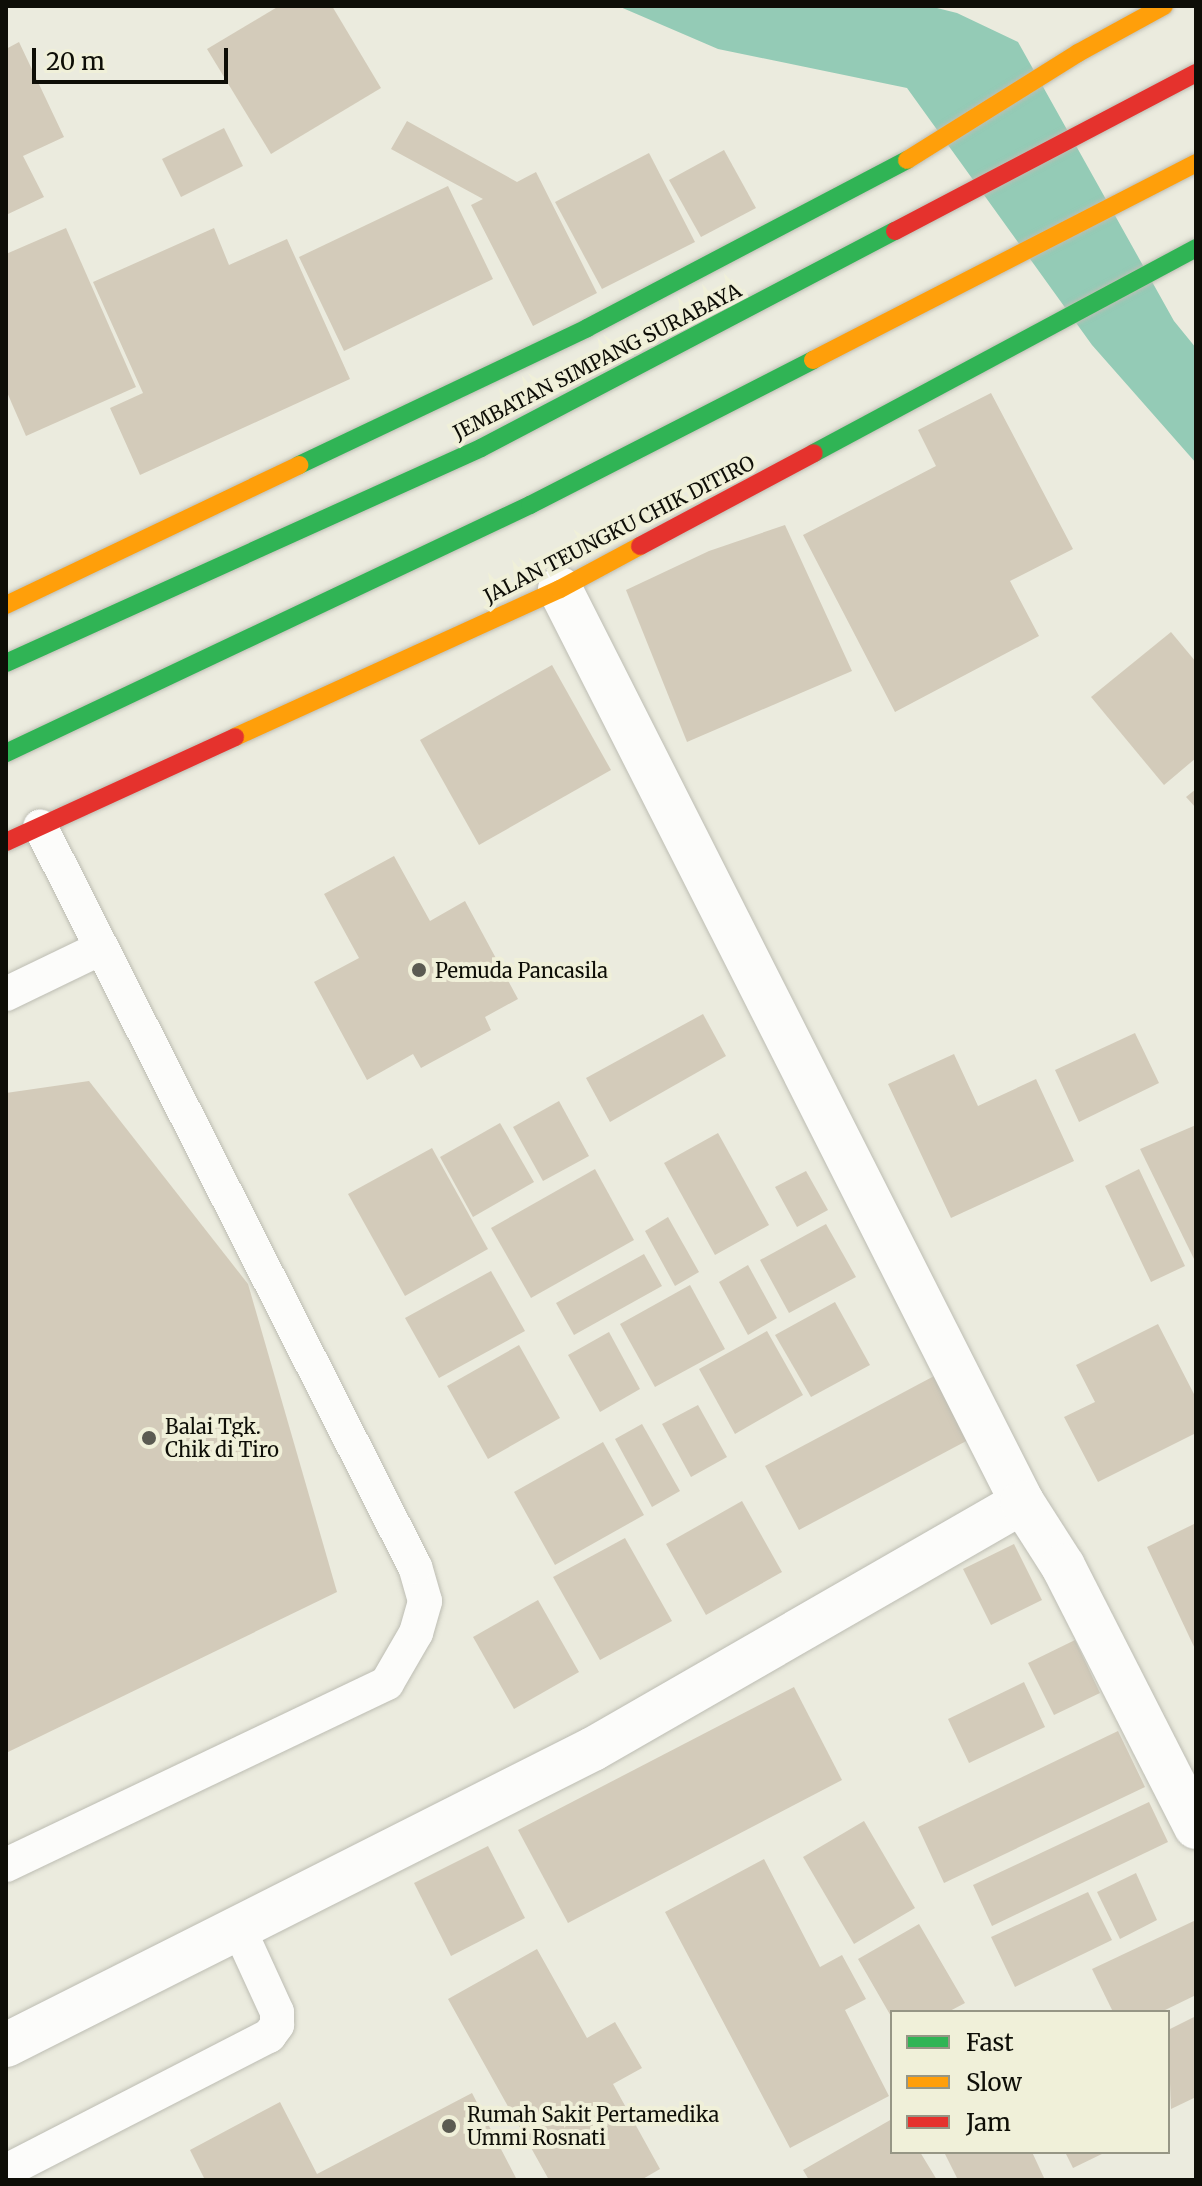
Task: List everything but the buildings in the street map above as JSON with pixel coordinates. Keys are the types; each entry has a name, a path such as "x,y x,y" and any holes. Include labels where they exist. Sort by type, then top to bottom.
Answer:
{"highway":[{"path":"6,605 587,328 876,179 1078,53 1164,6"},
{"name":"JEMBATAN SIMPANG SURABAYA","path":"6,663 481,448 1196,73"},
{"path":"6,753 530,505 1196,163"},
{"name":"JALAN TEUNGKU CHIK DITIRO","path":"6,842 44,833 560,589 1196,248"}],"street":[{"path":"560,589 1022,1502 1063,1566 1196,1827"},
{"path":"6,2045 593,1749 1022,1502"}],"lane":[{"path":"6,1865 387,1683 416,1633 425,1601 415,1567 44,833"},
{"path":"6,994 101,948"},
{"path":"6,2171 269,2036 277,2025 277,2012 238,1927"}],"shaded area":[{"path":"618,6 929,6 957,13 1018,42 1174,321 1196,348 1196,463 1092,345 907,88 718,49"}],"traffic: fast":[{"path":"299,465 587,328 907,160"},
{"path":"6,663 481,448 895,231"},
{"path":"814,453 1196,248"},
{"path":"6,753 530,505 813,360"}],"traffic: slow":[{"path":"907,160 1078,53 1164,6"},
{"path":"813,360 1196,163"},
{"path":"6,605 299,465"},
{"path":"235,737 560,589 640,546"}],"traffic: jam":[{"path":"895,231 1196,73"},
{"path":"640,546 814,453"},
{"path":"6,842 235,737"}],"place":[{"name":"Pemuda Pancasila","path":"419,970"},
{"name":"Balai Tgk. Chik di Tiro","path":"149,1438"},
{"name":"Rumah Sakit Pertamedika Ummi Rosnati","path":"449,2126"}]}
